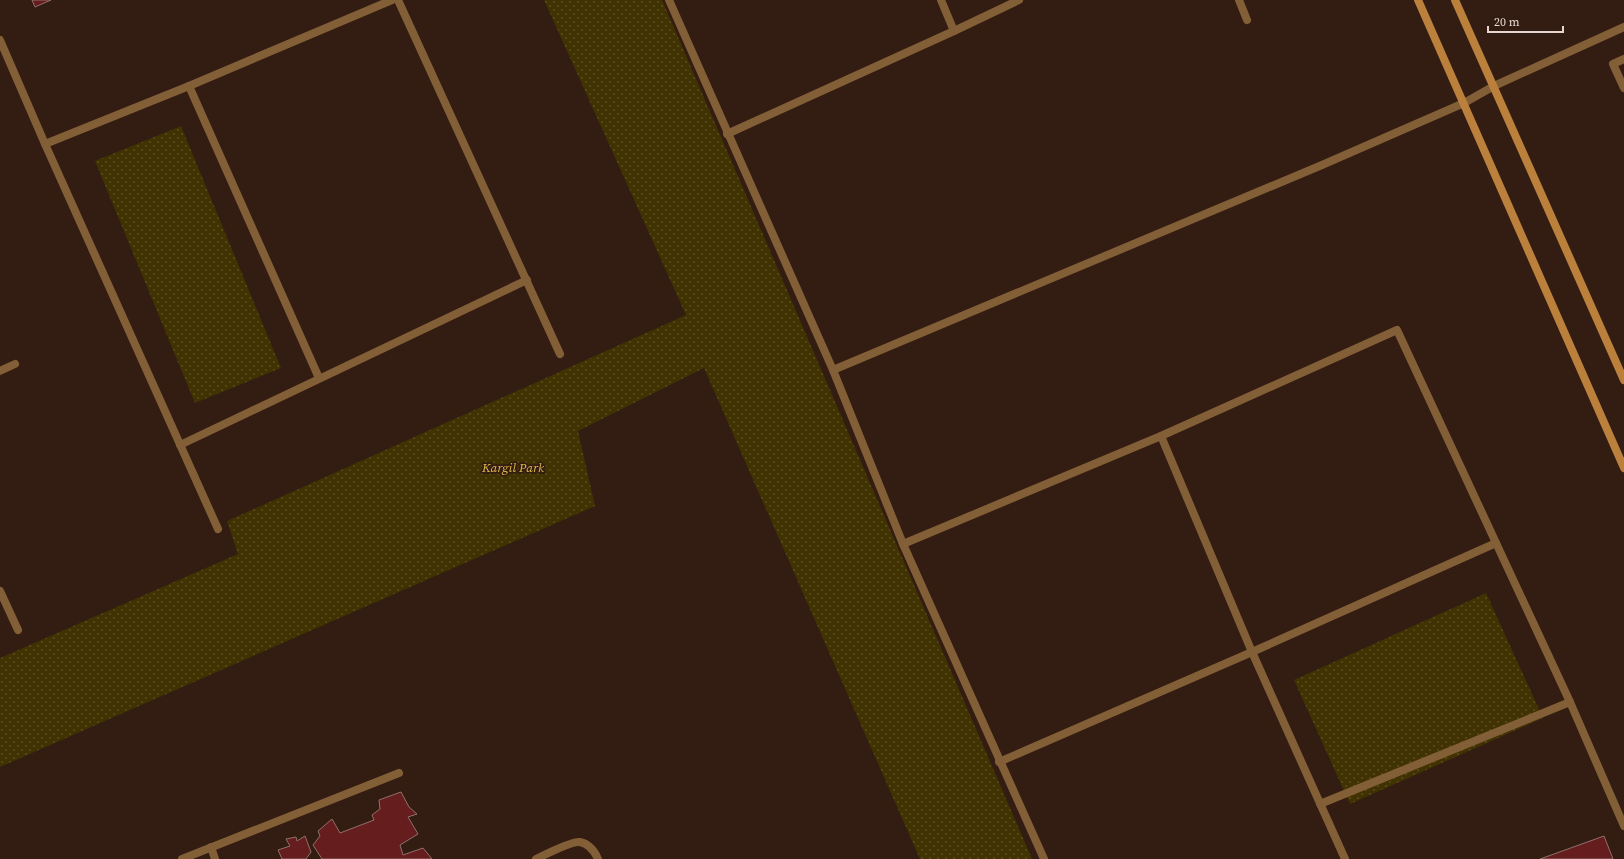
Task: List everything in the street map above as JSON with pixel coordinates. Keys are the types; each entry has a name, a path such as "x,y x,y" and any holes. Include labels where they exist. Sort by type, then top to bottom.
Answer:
{"main road":[{"path":"1418,0 1624,468"},
{"path":"1455,0 1624,380"}],"street":[{"path":"45,144 189,86 392,0"},
{"path":"398,0 560,354"},
{"path":"668,0 833,370 903,544 999,762 1044,859"},
{"path":"941,0 954,31"},
{"path":"727,134 1019,0"},
{"path":"1239,0 1247,20"},
{"path":"833,370 1308,171 1464,103 1494,86 1624,27"},
{"path":"0,40 45,144 218,529"},
{"path":"1624,59 1613,64 1624,88"},
{"path":"189,86 318,378"},
{"path":"180,445 318,378 527,280"},
{"path":"903,544 1162,436 1397,330 1570,702 1624,826"},
{"path":"0,371 15,364"},
{"path":"1162,436 1252,652 1345,859"},
{"path":"999,762 1252,652 1496,543"},
{"path":"0,591 18,630"},
{"path":"1320,804 1570,702"},
{"path":"182,859 399,773"},
{"path":"536,859 579,842 587,845 595,852 598,859"},
{"path":"211,847 215,859"}],"green space":[{"name":"Kargil Park","path":"544,0 662,0 1032,859 920,859 704,368 578,431 595,506 0,767 0,658 238,554 227,521 686,315"},
{"path":"181,126 281,368 195,403 95,161"},
{"path":"1486,593 1543,718 1350,804 1294,680"}],"building":[{"path":"32,0 51,0 35,7"},
{"path":"401,792 409,807 417,814 408,817 418,834 400,845 403,855 423,848 432,859 322,859 313,845 320,836 318,831 332,819 340,833 374,820 372,815 380,809 379,800"},
{"path":"305,836 311,852 306,859 282,859 278,850 290,846 286,839 296,837 297,841"},
{"path":"1604,836 1613,859 1540,859"}]}
